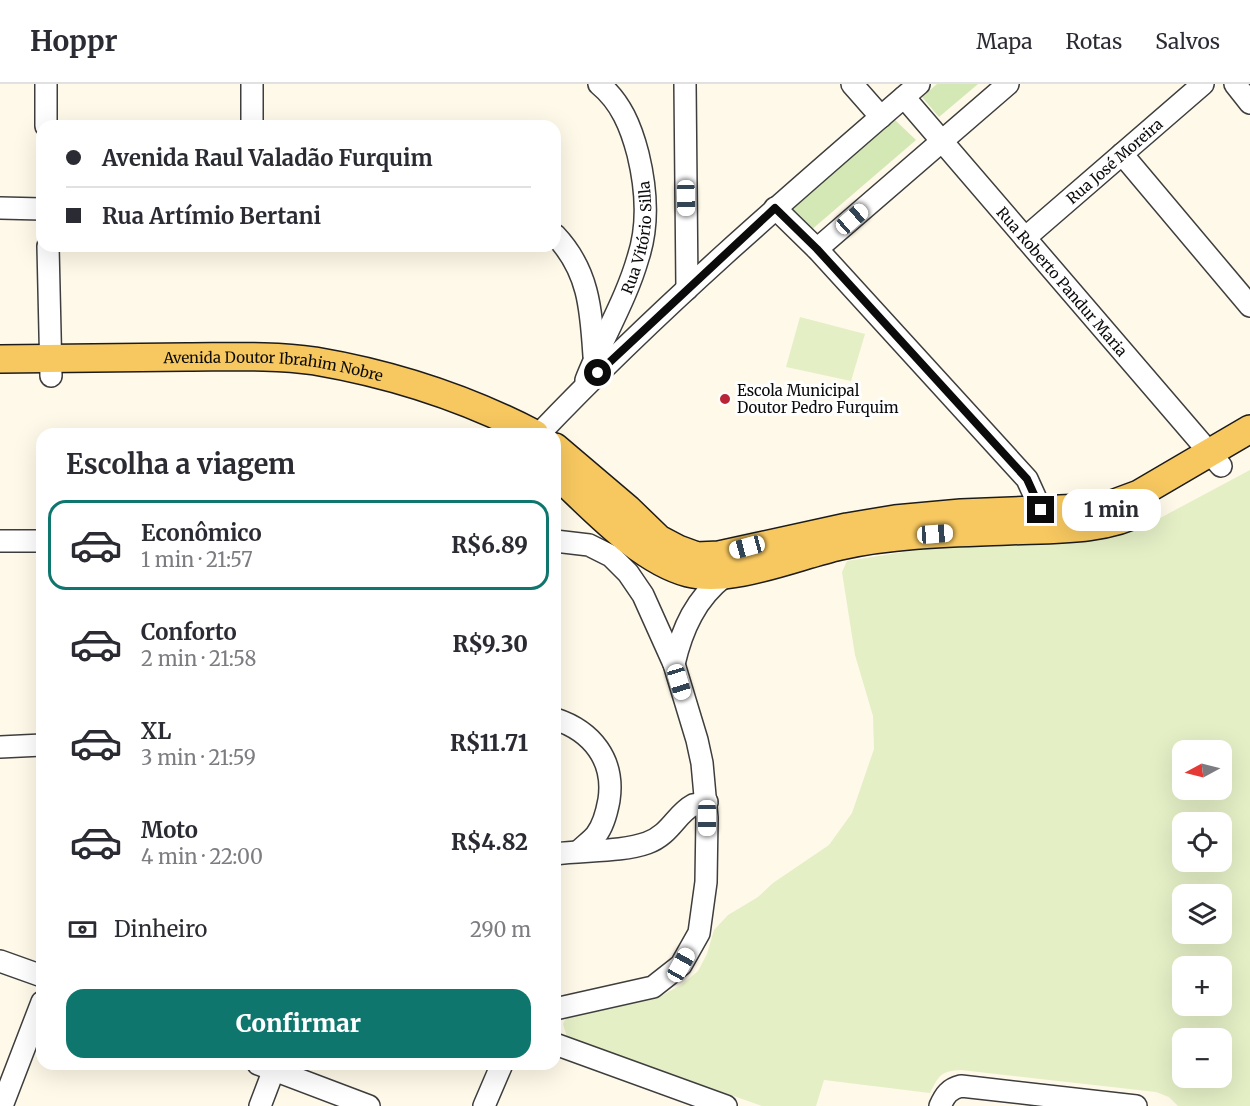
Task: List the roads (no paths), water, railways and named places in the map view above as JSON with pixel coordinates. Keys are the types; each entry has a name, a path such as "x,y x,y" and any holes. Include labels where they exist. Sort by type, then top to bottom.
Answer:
{"main road":[{"name":"Avenida Doutor Ibrahim Nobre","path":"0,377 51,367 245,357 313,361 400,380 455,398 525,428"},
{"name":"Avenida Doutor Ibrahim Nobre","path":"0,359 51,367 307,378 392,397 455,417 480,428"},
{"path":"561,452 628,509 690,573 891,537 1075,528 1108,524 1142,512 1215,459 1250,429"},
{"path":"731,567 847,526 961,513 1084,508 1112,504 1215,459 1250,448"},
{"path":"561,480 616,544 672,557"}],"street":[{"path":"46,84 46,120"},
{"path":"252,84 252,120"},
{"name":"Rua Vitório Silla","path":"582,388 639,256 645,201 642,171 633,133 622,110 599,84"},
{"path":"685,84 687,289"},
{"path":"852,84 881,117"},
{"path":"817,249 1008,84"},
{"name":"Rua José Moreira","path":"1025,238 1203,84"},
{"path":"1235,84 1250,103"},
{"path":"543,428 582,388 775,208 911,90"},
{"name":"Rua Roberto Pandur Maria","path":"911,90 942,141 1215,459"},
{"path":"1122,154 1250,306"},
{"path":"0,208 36,209"},
{"path":"775,208 817,249 1027,479 1041,510"},
{"path":"561,242 597,295 617,310"},
{"path":"48,252 51,367"},
{"path":"579,266 591,312 594,360"},
{"path":"0,541 36,541"},
{"path":"561,542 590,545 616,544 628,573 643,595 674,664 697,740 707,802 703,909 699,933 681,965 653,987 561,1008"},
{"path":"674,664 679,640 689,619 711,587 731,567"},
{"path":"561,722 578,729 599,748 606,760 609,777 607,814 597,834 579,851"},
{"path":"0,747 36,745"},
{"path":"561,853 624,848 647,843 668,831 682,814 693,806 707,802"},
{"path":"0,961 36,974"},
{"path":"2,1106 36,1018"},
{"path":"561,1046 726,1106"},
{"path":"261,1106 269,1070"},
{"path":"280,1070 369,1106"},
{"path":"484,1106 499,1070"},
{"path":"946,1097 961,1086 1136,1106"}],"place":[{"name":"Escola Municipal Doutor Pedro Furquim","path":"725,399"}]}
